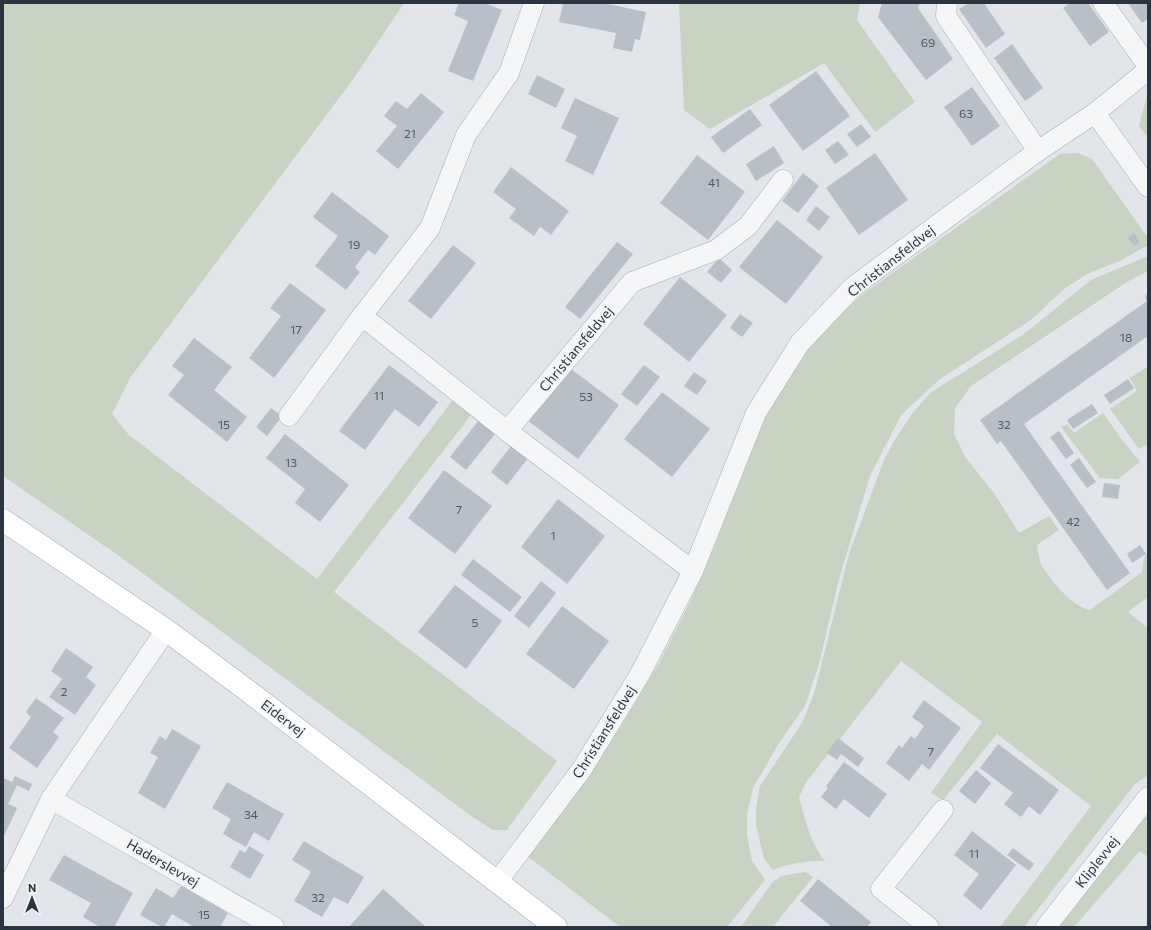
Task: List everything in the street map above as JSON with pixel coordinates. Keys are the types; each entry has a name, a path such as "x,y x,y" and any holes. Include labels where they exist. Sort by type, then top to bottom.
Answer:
{"street":[{"path":"289,416 362,316 430,228 466,135 509,73 534,3"},
{"path":"947,3 946,16 1038,151"},
{"path":"1103,3 1148,66"},
{"name":"Christiansfeldvej","path":"497,882 582,769 638,676 693,572 756,413 800,343 854,286 1038,151 1095,113 1148,70"},
{"path":"1095,113 1148,187"},
{"name":"Christiansfeldvej","path":"507,431 632,282 716,250 748,226 783,180"},
{"path":"362,316 507,431 693,572"},
{"name":"Eidervej","path":"3,520 166,630 556,927"},
{"path":"3,898 51,799 166,630"},
{"name":"Kliplevvej","path":"1046,927 1148,797"},
{"name":"Haderslevvej","path":"51,799 274,927"},
{"path":"929,927 881,889 943,810"}],"green space":[{"path":"3,3 404,3 354,78 130,378 112,414 128,434 317,579 452,401 471,415 334,592 557,761 507,830 493,830 474,818 122,558 3,476"},
{"path":"679,3 860,3 857,20 915,102 875,132 824,63 710,129 684,110"},
{"path":"1148,92 1148,138 1139,126"},
{"path":"1078,153 1092,159 1148,238 1148,245 1120,261 1091,272 1065,288 1031,320 940,379 901,415 870,476 839,579 819,664 805,706 779,743 753,788 747,814 747,835 752,861 765,880 727,927 620,927 527,856 617,733 659,663 689,604 714,548 757,432 779,392 802,357 823,330 863,294 1060,154"},
{"path":"1148,256 1148,271 1127,282 971,386 955,408 954,434 965,457 994,493 1019,533 1049,516 1059,530 1037,545 1040,561 1046,572 1057,586 1070,599 1083,608 1090,610 1142,572 1144,558 1148,552 1148,597 1128,612 1148,628 1148,775 1135,784 1024,927 1000,927 1091,806 997,734 943,800 931,793 982,722 901,661 807,781 799,797 812,839 825,861 799,863 773,870 764,859 756,825 756,810 760,786 802,723 814,694 849,554 884,460 894,441 912,414 930,393 1024,334 1091,280"},
{"path":"1147,367 1148,444 1139,449 1110,409 1137,391 1130,378"},
{"path":"1103,413 1140,462 1118,479 1100,478 1061,427 1067,424 1074,433"},
{"path":"1148,810 1148,857 1140,851 1074,927 1057,927"},
{"path":"806,872 813,877 773,927 741,927 771,884 781,876"}],"building":[{"path":"459,3 485,3 502,10 473,81 448,71 468,21 454,15"},
{"path":"563,3 603,3 646,12 640,40 635,39 632,52 613,48 616,33 559,22"},
{"path":"882,3 920,3 918,8 953,59 926,80 878,17"},
{"path":"969,3 984,3 1005,34 986,48 959,9"},
{"path":"1070,3 1088,3 1109,32 1090,46 1063,8"},
{"path":"1128,3 1148,3 1148,19 1142,23"},
{"path":"1012,44 1043,88 1025,101 994,58"},
{"path":"816,71 850,116 803,151 769,105"},
{"path":"537,75 565,89 556,108 528,94"},
{"path":"972,87 1000,126 972,146 944,107"},
{"path":"421,93 444,112 398,169 376,151 397,126 384,116 396,101 407,109"},
{"path":"575,98 619,118 593,175 565,161 577,136 561,128"},
{"path":"750,109 762,125 723,153 711,137"},
{"path":"861,124 871,137 857,147 847,134"},
{"path":"838,141 849,155 835,164 825,150"},
{"path":"774,146 784,163 756,181 746,164"},
{"path":"875,153 908,200 859,235 826,188"},
{"path":"697,155 745,192 708,240 660,203"},
{"path":"511,167 569,211 551,235 540,227 534,236 509,218 516,209 493,192"},
{"path":"803,173 819,186 798,213 782,201"},
{"path":"332,192 389,236 375,255 368,250 355,267 360,272 346,290 315,266 338,236 313,217"},
{"path":"816,206 830,217 819,231 806,220"},
{"path":"777,220 823,257 786,304 739,267"},
{"path":"1134,233 1140,242 1134,246 1128,238"},
{"path":"617,242 633,254 580,319 565,307"},
{"path":"453,245 476,263 431,319 408,301"},
{"path":"719,258 732,270 721,283 707,272"},
{"path":"680,277 727,315 689,362 643,324"},
{"path":"290,283 326,310 274,378 249,358 281,316 270,308"},
{"path":"1148,294 1148,336 1024,424 1130,573 1107,590 1001,441 997,444 980,420 1147,301 1145,296"},
{"path":"740,314 753,323 742,337 730,328"},
{"path":"194,338 232,367 214,390 247,417 227,442 168,395 184,375 172,366"},
{"path":"389,365 438,402 419,427 395,409 365,450 339,431"},
{"path":"644,365 660,377 637,406 621,394"},
{"path":"567,366 619,405 578,459 527,420"},
{"path":"694,372 707,381 697,395 684,386"},
{"path":"1128,379 1134,388 1110,404 1104,395"},
{"path":"662,392 710,429 672,477 624,439"},
{"path":"1092,404 1098,413 1073,429 1067,420"},
{"path":"271,408 282,416 267,436 256,427"},
{"path":"482,416 499,429 466,470 450,457"},
{"path":"1059,431 1074,453 1066,459 1050,437"},
{"path":"285,434 349,485 320,522 295,503 305,489 266,458"},
{"path":"515,441 532,453 507,485 491,472"},
{"path":"1079,458 1096,482 1087,488 1070,465"},
{"path":"444,470 492,506 455,554 408,518"},
{"path":"1104,483 1120,485 1118,499 1102,497"},
{"path":"558,499 605,536 567,584 521,547"},
{"path":"1140,545 1146,554 1132,563 1127,554"},
{"path":"473,559 522,597 510,612 461,575"},
{"path":"541,581 556,593 529,628 514,616"},
{"path":"455,585 502,621 466,669 418,632"},
{"path":"562,606 609,641 574,689 526,654"},
{"path":"66,648 93,667 86,677 96,685 75,715 49,697 62,679 51,671"},
{"path":"36,698 64,718 53,732 59,737 37,768 9,748 31,717 26,712"},
{"path":"924,700 961,728 929,770 922,764 909,781 886,763 899,745 902,748 911,736 915,739 924,726 912,717"},
{"path":"172,729 201,746 165,809 138,793 158,757 150,753 160,736 166,740"},
{"path":"838,738 864,758 858,767 841,754 837,760 827,753"},
{"path":"998,744 1059,790 1040,815 1029,806 1021,817 1004,804 1013,793 980,768"},
{"path":"844,762 887,794 869,818 844,799 836,809 821,797 828,788 826,786"},
{"path":"976,770 991,783 975,804 959,791"},
{"path":"15,776 32,784 29,791 17,785 8,804 17,808 3,838 3,778 12,782"},
{"path":"227,782 284,814 269,841 254,832 246,847 223,834 231,819 212,808"},
{"path":"972,831 1016,865 981,910 963,895 979,874 954,855"},
{"path":"304,841 364,877 348,904 334,897 322,917 294,901 311,872 292,860"},
{"path":"249,846 264,855 250,879 230,867 240,850 245,853"},
{"path":"1013,848 1034,864 1029,871 1007,855"},
{"path":"64,855 133,893 114,927 100,927 83,917 91,903 49,880"},
{"path":"818,879 871,922 867,927 832,927 800,901"},
{"path":"181,886 228,913 220,927 194,927 172,914 164,927 162,927 140,915 156,888 173,898"},
{"path":"383,889 426,927 349,927"}]}
